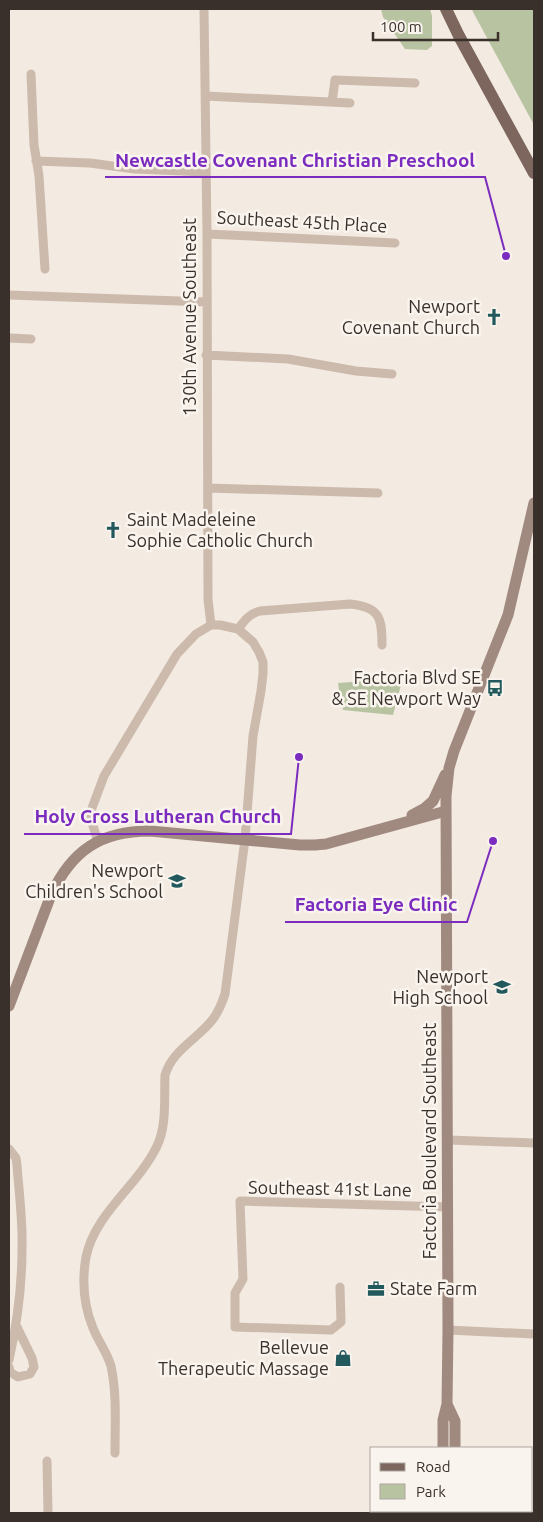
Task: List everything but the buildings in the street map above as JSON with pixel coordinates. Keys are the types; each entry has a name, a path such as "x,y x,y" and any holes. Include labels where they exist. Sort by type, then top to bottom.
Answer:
{"main road":[{"path":"446,9 534,173"},
{"name":"Factoria Boulevard Southeast","path":"443,1447 442,1420 447,1404 448,1330 446,811 449,768 508,615 534,503"},
{"path":"398,824 433,801 449,768"},
{"path":"9,1006 57,880 73,860 98,841 115,834 141,831 315,846 446,811"},
{"name":"Factoria Boulevard Southeast","path":"447,1404 455,1421 455,1447"}],"street":[{"name":"130th Avenue Southeast","path":"204,9 208,599 211,625"},
{"path":"31,74 45,269"},
{"path":"332,102 335,80 415,83"},
{"path":"204,96 350,103"},
{"path":"36,161 90,162 135,169 206,172"},
{"name":"Southeast 45th Place","path":"207,234 395,243"},
{"path":"9,295 206,302"},
{"path":"9,338 31,339"},
{"path":"206,355 288,359 356,371 392,374"},
{"path":"208,488 378,493"},
{"path":"238,629 247,617 252,613 260,611 350,604 361,605 369,607 378,616 382,630 382,645"},
{"path":"98,841 92,826 91,816 92,808 104,776 177,654 196,634 211,625 238,629 254,642 263,662 261,691 250,760 245,839 225,994 213,1020 182,1048 168,1067 165,1075 161,1132 158,1145 148,1163 98,1226 86,1255 84,1280 88,1312 93,1328 110,1364 114,1383 115,1453"},
{"path":"448,1140 534,1143"},
{"path":"9,1149 16,1158 17,1164 22,1248 16,1325 9,1360"},
{"name":"Southeast 41st Lane","path":"340,1286 341,1322 331,1330 235,1327 235,1293 243,1279 240,1201 448,1207"},
{"path":"9,1367 10,1372 18,1377 30,1374 34,1367 32,1358 16,1325"},
{"path":"448,1330 534,1334"},
{"path":"47,1461 48,1513"}],"green space":[{"path":"381,9 430,9 432,16 432,46 427,50 405,49 383,17"},
{"path":"472,9 534,9 534,125 473,12"},
{"path":"366,681 401,685 393,715 343,710 338,683"}],"place":[{"name":"Newcastle Covenant Christian Preschool","path":"506,256"},
{"name":"Newport Covenant Church","path":"494,317"},
{"name":"Saint Madeleine Sophie Catholic Church","path":"113,530"},
{"name":"Factoria Blvd SE & SE Newport Way","path":"495,688"},
{"name":"Holy Cross Lutheran Church","path":"299,757"},
{"name":"Factoria Eye Clinic","path":"493,841"},
{"name":"Newport Children's School","path":"177,881"},
{"name":"Newport High School","path":"502,987"},
{"name":"State Farm","path":"376,1289"},
{"name":"Bellevue Therapeutic Massage","path":"343,1358"}]}
